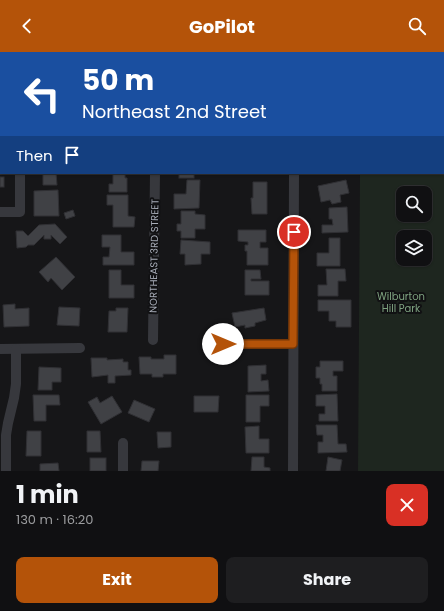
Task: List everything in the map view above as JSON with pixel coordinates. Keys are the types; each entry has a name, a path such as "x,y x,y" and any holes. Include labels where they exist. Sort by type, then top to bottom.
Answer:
{"street":[{"path":"0,212 20,212 20,174"},
{"name":"NORTHEAST 3RD STREET","path":"153,340 155,174"},
{"path":"293,471 294,174"},
{"path":"223,344 293,344"},
{"path":"0,349 80,348"},
{"path":"6,471 6,435 16,384 16,349"},
{"path":"123,442 123,471"}],"green space":[{"name":"Wilburton Hill Park","path":"360,174 444,174 444,471 358,471"}],"building":[{"path":"43,174 56,174 57,185 43,185"},
{"path":"113,174 125,174 125,178 127,178 127,192 109,192 109,184 113,184"},
{"path":"179,174 194,174 194,178 179,178"},
{"path":"0,177 4,177 4,187 0,187"},
{"path":"187,180 200,180 199,208 174,209 174,194 186,194"},
{"path":"346,180 349,193 340,195 341,202 332,204 330,200 321,202 318,186"},
{"path":"253,182 267,182 267,214 252,214 251,198 253,198"},
{"path":"58,190 59,216 34,216 34,191"},
{"path":"107,195 128,195 128,216 135,217 134,227 113,227 113,205 107,205"},
{"path":"347,207 348,232 322,233 322,225 333,225 332,219 329,219 329,208"},
{"path":"73,210 75,216 66,219 64,213"},
{"path":"181,211 195,211 195,214 205,215 205,229 195,229 195,238 181,238 181,231 177,231 177,224 181,224"},
{"path":"55,224 67,237 60,244 51,235 51,239 44,239 44,235 34,245 17,248 16,231 23,231 28,236 39,225"},
{"path":"238,230 266,230 266,242 260,242 260,248 268,248 268,265 247,265 247,251 245,251 245,245 248,245 248,242 238,241"},
{"path":"102,235 121,235 121,252 134,252 134,265 103,265 103,257 109,257 110,247 102,247"},
{"path":"329,238 340,238 340,266 317,266 317,253 329,253"},
{"path":"181,240 210,242 210,254 201,254 201,264 185,265 185,254 180,254"},
{"path":"56,257 75,277 62,290 51,278 48,282 39,272"},
{"path":"326,269 345,269 346,281 338,281 338,296 318,296 318,285 327,285"},
{"path":"109,270 121,270 121,285 134,285 134,298 109,298"},
{"path":"245,270 260,270 261,279 251,279 251,281 269,281 269,295 245,295"},
{"path":"318,300 351,300 351,327 336,327 336,321 329,321 329,311 318,311"},
{"path":"15,304 15,309 29,308 29,326 4,327 3,305"},
{"path":"59,307 80,308 79,326 57,325"},
{"path":"116,308 128,308 127,332 108,332 109,311 116,311"},
{"path":"264,308 266,320 255,323 255,326 245,328 245,325 235,327 232,313"},
{"path":"164,355 176,355 176,374 163,374 163,377 152,377 152,374 140,374 139,357 164,359"},
{"path":"91,358 107,358 107,360 123,359 123,362 128,362 128,370 131,370 131,375 115,376 115,383 108,383 108,375 92,377"},
{"path":"320,361 343,361 343,371 333,371 333,376 337,376 337,391 322,391 320,378 316,378 316,367 320,367"},
{"path":"266,365 266,374 261,374 261,381 268,380 269,391 248,392 248,366"},
{"path":"39,367 61,368 61,382 52,382 52,390 38,390"},
{"path":"337,394 338,421 319,421 319,414 325,414 325,406 316,406 316,395"},
{"path":"33,395 59,395 60,405 46,405 46,421 34,421"},
{"path":"246,395 269,395 269,406 260,406 260,422 246,422"},
{"path":"112,396 122,412 101,424 88,402 97,397 100,403"},
{"path":"194,396 219,396 218,412 194,412"},
{"path":"134,400 155,409 149,422 128,413"},
{"path":"316,425 337,425 338,444 346,444 347,452 318,453 318,442 323,442 323,435 317,435"},
{"path":"259,426 259,439 269,439 269,453 246,453 245,427"},
{"path":"27,431 41,431 41,456 26,456"},
{"path":"87,431 100,431 101,452 87,452"},
{"path":"157,432 171,432 171,447 158,448"},
{"path":"252,457 264,457 264,467 270,468 270,471 251,471"},
{"path":"328,457 342,460 340,471 326,471"},
{"path":"90,458 106,458 106,471 90,471"},
{"path":"142,461 159,461 158,471 141,471"},
{"path":"58,463 59,471 40,471 40,464"}],"route":[{"path":"223,344 293,344 294,232"}]}
